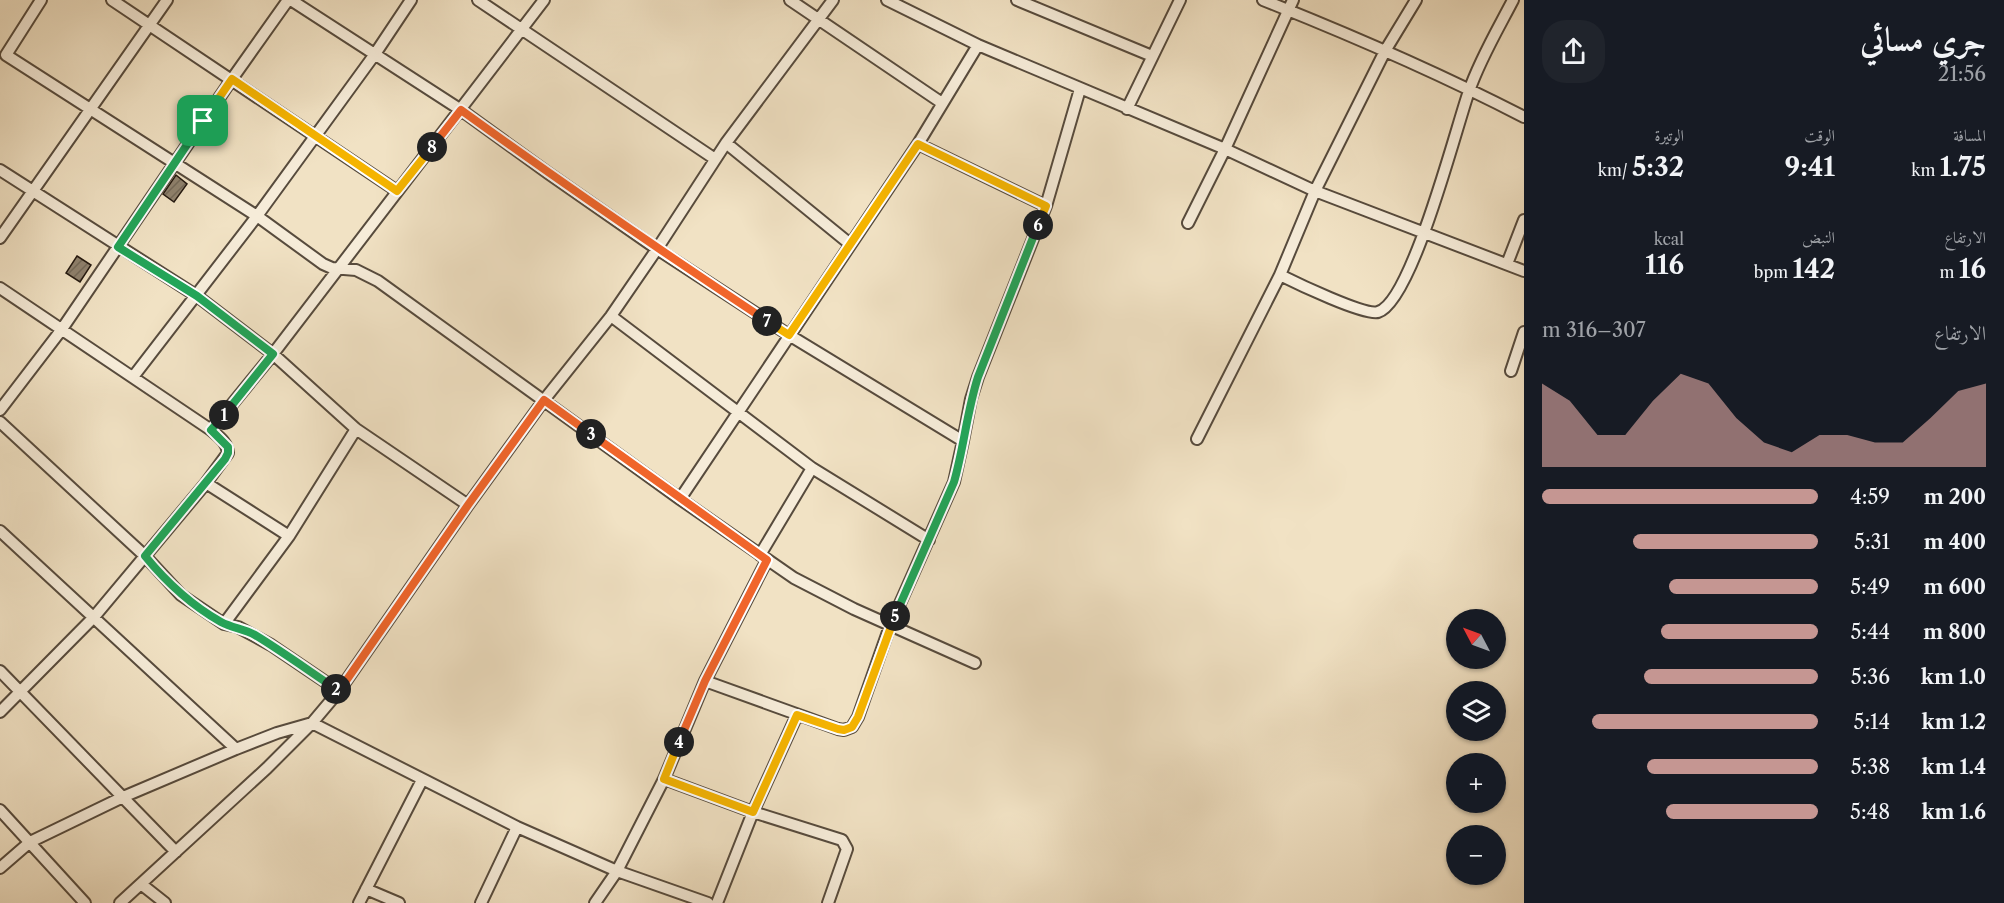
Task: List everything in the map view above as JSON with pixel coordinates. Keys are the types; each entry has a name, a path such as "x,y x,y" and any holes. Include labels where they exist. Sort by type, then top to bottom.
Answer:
{"street":[{"path":"41,0 2,56 257,216 322,264 332,268 360,271 378,281 763,557 815,589 890,626 975,663"},
{"path":"112,0 397,191"},
{"path":"0,238 167,0"},
{"path":"0,410 62,329 232,79 290,0 461,110 657,249 789,335 963,441"},
{"path":"133,377 257,216 375,54 411,0"},
{"path":"478,0 714,159"},
{"path":"211,430 273,354 544,0"},
{"path":"790,0 942,103"},
{"path":"120,903 267,768 312,723 339,691 544,400 611,316 714,159 832,0"},
{"path":"887,0 978,45 1225,149 1315,191 1524,271"},
{"path":"1017,0 1152,56"},
{"path":"1127,109 1180,0"},
{"path":"1263,0 1290,5 1470,89 1524,117"},
{"path":"1197,439 1280,275 1315,191 1385,51 1416,0"},
{"path":"1280,275 1330,298 1374,313 1385,309 1396,296 1424,234 1470,89 1513,0"},
{"path":"1188,223 1225,149 1290,5"},
{"path":"680,499 918,144 978,45"},
{"path":"705,681 838,729 844,730 852,727 858,717 890,626 954,482 971,399 978,377 1046,206 1080,89"},
{"path":"726,143 850,244"},
{"path":"918,144 1046,206"},
{"path":"0,170 35,190 118,247 197,296 273,354 356,429 468,505"},
{"path":"1508,264 1524,220"},
{"path":"0,288 211,430 228,447 228,453 206,483 94,617 0,712"},
{"path":"611,316 812,468 929,540"},
{"path":"1510,371 1524,332"},
{"path":"0,422 145,556 181,595 224,624 252,633 339,691"},
{"path":"224,624 289,536 356,429"},
{"path":"595,903 617,871 664,779 705,681 763,557 812,468"},
{"path":"206,483 289,536"},
{"path":"0,531 236,749"},
{"path":"0,670 176,852"},
{"path":"717,903 753,812 797,715"},
{"path":"0,868 30,842 123,797 236,749 312,723 517,827 617,871 708,903"},
{"path":"664,779 845,843 846,855 828,903"},
{"path":"359,903 422,780"},
{"path":"0,810 85,903"},
{"path":"481,903 517,827"},
{"path":"141,884 165,903"},
{"path":"366,889 399,903"}],"building":[{"path":"176,175 187,184 174,202 163,194"},
{"path":"77,256 91,265 80,282 66,273"}],"route":[{"path":"232,79 397,191 461,110 657,249 789,335 918,144 1046,206 978,377 966,420 954,482 890,626 858,717 852,727 844,730 838,729 797,715 753,812 664,779 705,681 767,560 544,400 339,691 252,633 224,624 171,586 145,556 225,459 228,447 211,430 273,354 197,296 118,247 203,121 232,79"}]}
